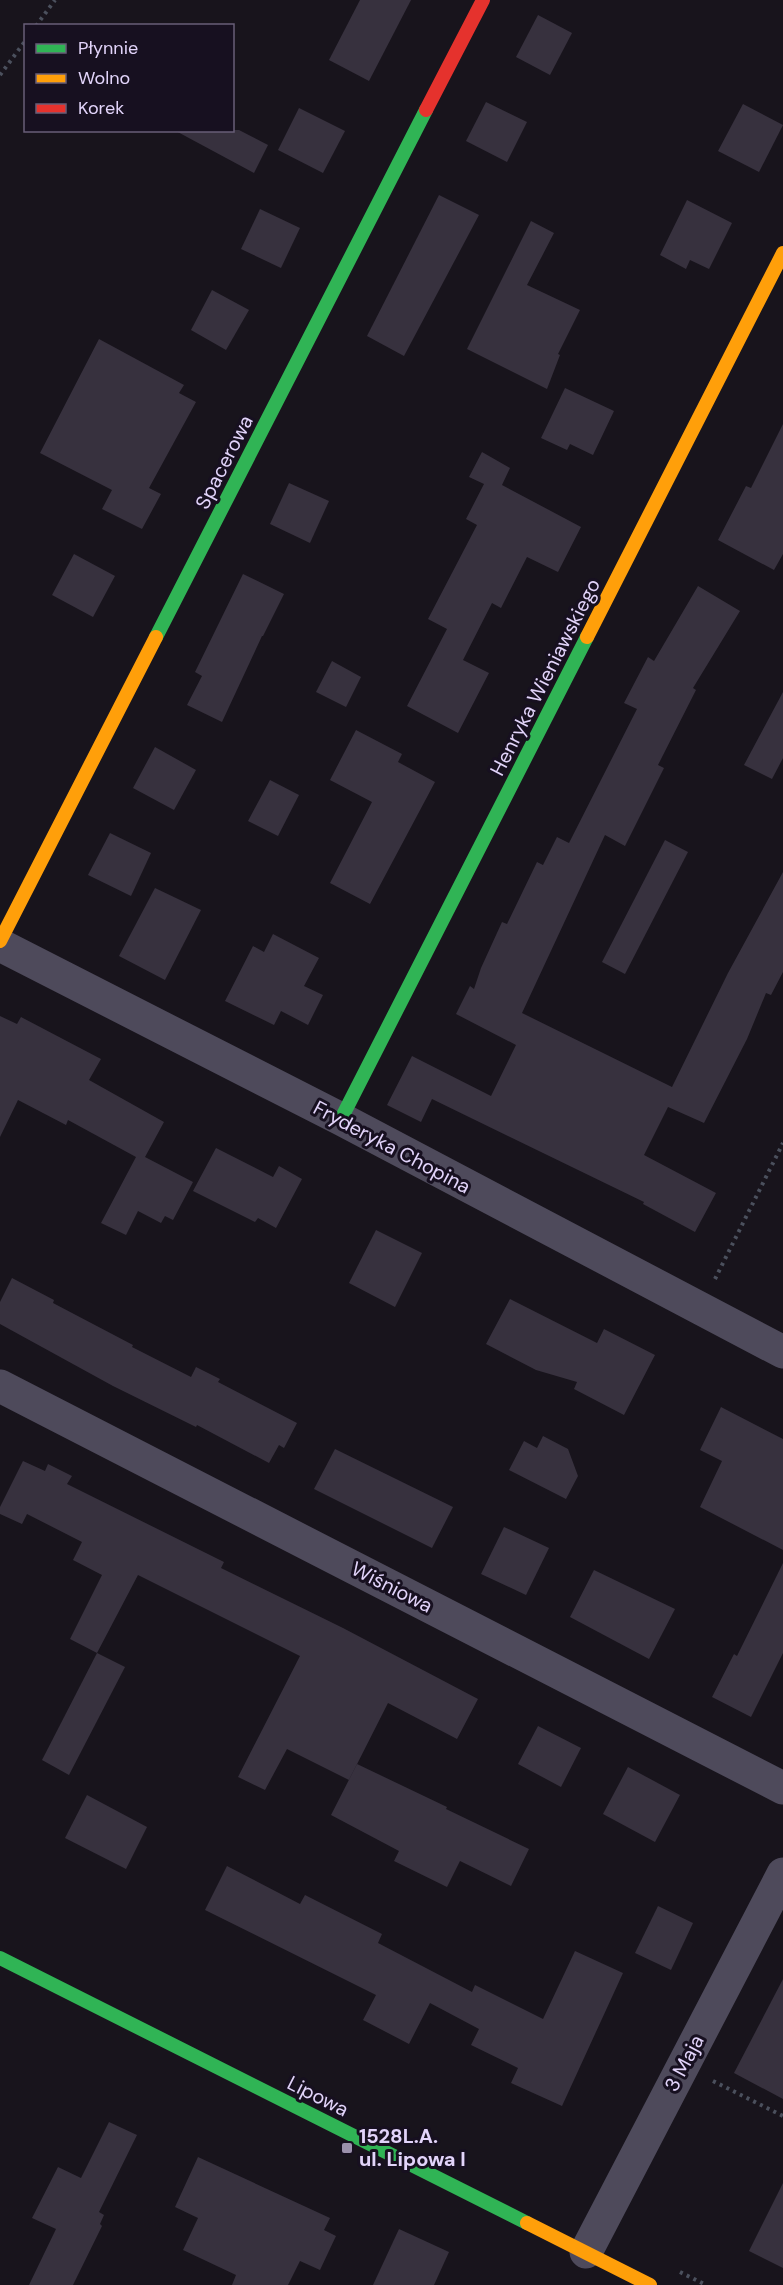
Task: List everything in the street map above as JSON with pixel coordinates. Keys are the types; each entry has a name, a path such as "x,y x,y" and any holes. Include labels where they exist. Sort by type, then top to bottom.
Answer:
{"street":[{"name":"Spacerowa","path":"0,943 483,0"},
{"name":"Henryka Wieniawskiego","path":"341,1119 783,253"},
{"name":"Fryderyka Chopina","path":"0,943 341,1119 783,1352"},
{"name":"Wiśniowa","path":"0,1386 783,1788"},
{"name":"3 Maja","path":"586,2253 783,1874"},
{"name":"Lipowa","path":"0,1958 650,2285"}],"path":[{"path":"37,24 55,0"},
{"path":"0,75 24,43"},
{"path":"700,1309 783,1143"},
{"path":"710,2079 783,2116"}],"building":[{"path":"360,0 411,0 369,81 329,60"},
{"path":"538,15 572,33 550,75 516,57"},
{"path":"486,102 527,122 507,162 466,141"},
{"path":"743,104 783,125 759,172 718,151"},
{"path":"299,108 345,131 323,173 278,150"},
{"path":"234,130 239,130 268,145 254,173 178,132 234,132"},
{"path":"439,195 479,215 404,356 367,336"},
{"path":"687,200 732,223 709,269 690,260 686,269 660,255"},
{"path":"260,209 300,228 281,268 241,249"},
{"path":"531,221 554,233 527,285 580,310 558,354 560,355 547,389 467,349"},
{"path":"212,290 249,310 226,350 191,330"},
{"path":"99,339 184,385 179,393 196,402 149,488 161,494 142,529 102,509 112,490 40,453"},
{"path":"565,388 614,411 593,455 570,444 567,450 541,438"},
{"path":"783,424 783,554 774,570 718,540 746,486 751,488"},
{"path":"482,452 510,468 502,485 581,527 558,572 527,557 501,608 492,603 463,660 489,673 458,733 407,706 447,629 428,619 477,525 466,519 484,484 469,477"},
{"path":"289,483 329,501 310,543 270,524"},
{"path":"74,554 115,576 93,617 52,595"},
{"path":"243,574 284,594 222,722 187,705 202,676 195,672"},
{"path":"698,586 740,611 693,688 696,690 658,765 664,768 625,846 605,835 522,1013 672,1087 728,973 783,872 783,972 771,995 766,993 747,1039 704,1123 668,1107 644,1155 716,1193 695,1232 643,1204 644,1202 432,1099 421,1122 387,1105 412,1056 491,1096 516,1045 456,1014 470,986 474,989 502,922 507,924 537,862 543,865 557,837 569,843 637,709 624,703 648,657 654,661"},
{"path":"332,661 361,677 346,707 316,692"},
{"path":"783,692 783,758 772,779 744,765"},
{"path":"356,730 402,754 398,762 435,782 370,904 330,883 372,802 330,780"},
{"path":"155,747 196,770 174,810 133,788"},
{"path":"270,780 299,795 278,836 248,821"},
{"path":"110,833 151,853 131,896 88,875"},
{"path":"665,840 688,852 625,974 602,962"},
{"path":"155,888 201,910 165,980 119,956"},
{"path":"273,934 319,958 304,986 323,995 308,1025 281,1011 274,1025 225,1001 253,946 264,952"},
{"path":"0,1016 17,1024 21,1017 101,1059 89,1080 164,1122 145,1157 193,1182 173,1220 165,1216 161,1223 138,1211 126,1235 101,1223 136,1157 68,1120 66,1125 18,1100 0,1137"},
{"path":"216,1148 273,1177 279,1166 302,1179 276,1228 258,1218 255,1222 193,1191"},
{"path":"376,1230 422,1253 395,1307 349,1283"},
{"path":"12,1278 54,1300 53,1303 133,1345 132,1347 191,1377 196,1367 220,1379 218,1382 297,1423 284,1448 279,1445 269,1463 197,1425 196,1427 113,1386 0,1324 0,1302"},
{"path":"510,1299 597,1343 604,1329 655,1355 624,1415 574,1389 577,1382 536,1370 486,1344"},
{"path":"721,1407 783,1439 783,1550 700,1507 722,1461 700,1450"},
{"path":"543,1436 568,1449 578,1476 566,1499 509,1470 524,1441 537,1448"},
{"path":"335,1449 453,1507 432,1548 314,1489"},
{"path":"23,1461 45,1471 48,1464 72,1476 67,1484 224,1562 221,1568 343,1628 478,1699 457,1739 388,1703 349,1780 287,1749 265,1790 238,1777 300,1656 138,1575 97,1653 70,1639 102,1575 73,1560 82,1542 27,1514 22,1524 0,1514 0,1507"},
{"path":"504,1527 549,1548 526,1595 481,1574"},
{"path":"783,1563 783,1653 751,1717 712,1697 734,1654 737,1656"},
{"path":"594,1570 675,1609 649,1659 570,1617"},
{"path":"97,1653 125,1667 69,1775 42,1760"},
{"path":"538,1726 581,1748 561,1787 518,1764"},
{"path":"357,1764 529,1849 511,1886 460,1861 447,1887 394,1861 399,1851 331,1815"},
{"path":"628,1767 680,1795 655,1842 603,1814"},
{"path":"87,1795 147,1827 126,1869 65,1838"},
{"path":"227,1866 300,1904 305,1895 382,1934 378,1943 472,1992 475,1985 543,2019 575,1951 623,1973 562,2106 511,2083 518,2068 471,2045 479,2029 430,2003 409,2044 363,2020 376,1995 205,1910"},
{"path":"658,1906 693,1923 671,1970 635,1953"},
{"path":"783,1979 783,2099 734,2073"},
{"path":"109,2122 137,2135 99,2212 104,2215 100,2224 102,2226 73,2285 29,2285 56,2229 32,2218 58,2167 81,2178"},
{"path":"198,2157 330,2218 324,2230 336,2236 320,2270 300,2261 288,2285 232,2285 236,2275 183,2250 198,2218 175,2207"},
{"path":"783,2183 783,2268 749,2251"},
{"path":"399,2229 449,2252 434,2285 373,2285"}],"traffic: fast":[{"path":"156,637 426,110"},
{"path":"341,1119 587,637"},
{"path":"0,1958 527,2223"}],"traffic: slow":[{"path":"587,637 783,253"},
{"path":"0,941 156,637"},
{"path":"527,2223 650,2285"}],"traffic: jam":[{"path":"426,110 483,0"}],"place":[{"name":"1528L.A. ul. Lipowa I","path":"347,2148"}]}
